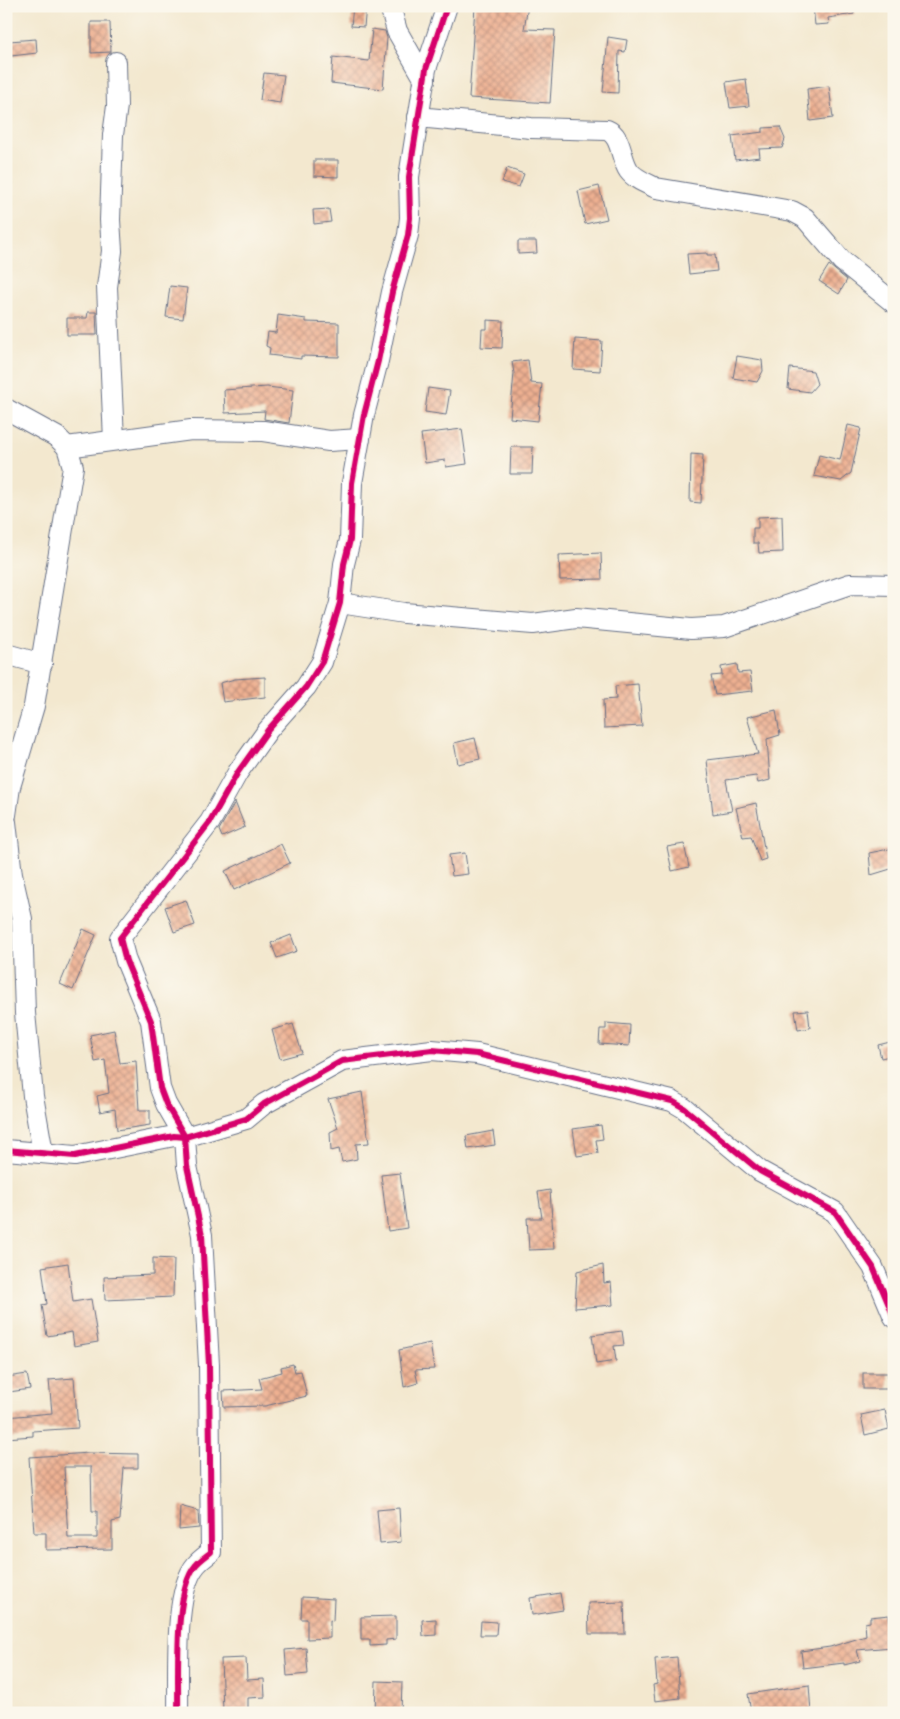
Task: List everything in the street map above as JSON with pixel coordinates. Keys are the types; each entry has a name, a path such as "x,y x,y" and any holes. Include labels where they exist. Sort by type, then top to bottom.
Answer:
{"street":[{"path":"390,6 397,31 425,80"},
{"path":"178,1713 180,1615 183,1590 195,1565 211,1552 209,1365 202,1235 186,1166 185,1137 166,1104 160,1088 151,1021 126,961 120,938 210,822 238,772 268,730 306,687 322,662 340,603 344,564 350,540 354,471 360,439 392,292 408,235 410,218 409,176 425,80 447,6"},
{"path":"114,440 107,287 112,251 110,220 113,134 118,106 116,62"},
{"path":"418,117 531,128 607,130 616,136 629,172 656,188 776,207 805,218 842,261 894,303"},
{"path":"6,408 58,437 67,447 72,467 42,664 34,706 10,787 6,815"},
{"path":"67,447 190,430 263,431 329,441 360,439"},
{"path":"329,441 354,471"},
{"path":"340,603 404,613 532,624 576,618 691,629 724,627 850,584 894,585"},
{"path":"6,654 42,664"},
{"path":"6,822 9,876 22,919 32,1096 43,1153"},
{"path":"6,1150 75,1156 174,1136 185,1137 246,1119 264,1104 342,1061 432,1050 477,1054 660,1098 684,1108 760,1171 835,1212 873,1267 894,1317"}],"building":[{"path":"353,6 366,6 364,27 351,26"},
{"path":"475,6 528,6 524,29 555,30 550,103 469,98"},
{"path":"813,6 853,6 854,14 828,18 829,24 815,25"},
{"path":"91,22 110,22 111,52 91,53"},
{"path":"372,29 385,31 387,38 383,89 331,83 333,57 369,61"},
{"path":"608,37 627,40 625,52 619,51 618,93 603,92"},
{"path":"36,39 37,53 11,56 9,41"},
{"path":"264,73 284,75 280,103 260,100"},
{"path":"746,79 749,106 730,108 726,82"},
{"path":"829,86 833,118 810,121 807,89"},
{"path":"780,127 785,139 782,148 759,149 760,157 735,160 732,136 763,132 763,128"},
{"path":"314,160 338,160 338,177 314,176"},
{"path":"507,168 524,174 519,187 502,182"},
{"path":"599,186 607,219 585,224 578,191"},
{"path":"329,209 331,222 314,224 313,210"},
{"path":"518,241 536,241 537,253 518,254"},
{"path":"707,253 707,255 715,255 717,271 689,274 687,254"},
{"path":"829,265 847,280 839,294 819,281"},
{"path":"170,286 187,288 183,319 166,317"},
{"path":"88,312 96,312 97,335 67,335 67,318 87,318"},
{"path":"278,315 306,319 306,322 339,323 339,357 301,356 301,359 269,355 270,348 266,346 268,332 276,333"},
{"path":"487,320 503,321 502,348 481,347 482,329 487,329"},
{"path":"575,339 602,341 600,371 573,369"},
{"path":"737,356 762,360 763,371 757,382 733,378"},
{"path":"528,360 531,383 542,384 538,421 510,418 514,373 512,362"},
{"path":"790,368 813,371 817,384 810,392 788,389"},
{"path":"267,387 293,390 289,423 264,419 265,411 225,413 224,390"},
{"path":"428,388 450,391 446,415 425,412"},
{"path":"848,425 861,428 851,473 841,481 814,476 819,455 840,460"},
{"path":"462,429 467,464 446,467 445,460 425,463 421,434"},
{"path":"511,447 533,447 532,474 510,474"},
{"path":"691,454 703,455 701,503 690,502"},
{"path":"782,516 783,552 759,553 758,543 753,543 753,528 758,528 758,517"},
{"path":"601,553 602,579 560,580 559,555"},
{"path":"737,664 738,673 750,672 753,691 715,695 711,676 722,675 721,667"},
{"path":"265,677 265,697 223,702 220,683 235,679"},
{"path":"638,684 642,726 604,728 603,700 616,699 615,686"},
{"path":"776,710 780,735 767,739 770,780 758,783 756,776 726,780 732,811 713,814 707,760 758,754 747,717"},
{"path":"475,738 480,759 458,764 454,743"},
{"path":"235,802 245,827 222,837 219,830"},
{"path":"756,803 766,859 760,861 751,836 743,837 736,808"},
{"path":"281,844 290,863 234,890 225,871"},
{"path":"684,844 689,867 672,871 667,847"},
{"path":"894,848 894,868 871,875 869,853"},
{"path":"465,853 468,874 452,876 449,855"},
{"path":"186,900 195,925 174,932 165,907"},
{"path":"83,929 96,935 73,990 60,984"},
{"path":"291,935 297,951 277,958 271,943"},
{"path":"808,1010 810,1028 798,1030 795,1011"},
{"path":"606,1023 630,1025 629,1046 599,1044 600,1029 606,1029"},
{"path":"293,1024 302,1053 280,1059 272,1030"},
{"path":"114,1030 120,1063 136,1061 139,1110 150,1110 150,1125 117,1130 115,1109 100,1112 97,1096 109,1093 105,1060 95,1062 90,1035"},
{"path":"894,1041 894,1055 881,1058 878,1045"},
{"path":"362,1092 369,1143 356,1144 357,1159 342,1162 339,1149 331,1151 330,1132 338,1128 328,1099"},
{"path":"601,1125 603,1139 596,1140 598,1153 577,1156 573,1129"},
{"path":"493,1131 495,1145 468,1149 466,1136"},
{"path":"400,1173 407,1228 388,1231 381,1175"},
{"path":"550,1190 554,1249 529,1250 527,1218 542,1218 538,1192"},
{"path":"153,1258 174,1259 173,1297 105,1300 104,1277 153,1275"},
{"path":"68,1263 73,1302 91,1299 98,1342 74,1346 72,1332 47,1336 42,1305 47,1304 42,1267"},
{"path":"603,1265 604,1283 611,1282 613,1305 575,1308 577,1271"},
{"path":"622,1331 624,1345 614,1346 616,1361 596,1364 592,1335"},
{"path":"430,1343 434,1369 415,1370 418,1383 404,1387 399,1350"},
{"path":"293,1364 295,1372 301,1371 307,1396 265,1406 224,1407 223,1391 262,1389 259,1378 282,1372 281,1367"},
{"path":"863,1373 888,1373 888,1389 863,1389"},
{"path":"27,1374 30,1389 9,1392 7,1377"},
{"path":"74,1378 78,1428 33,1431 33,1436 6,1438 6,1417 52,1413 49,1380"},
{"path":"885,1410 889,1429 865,1435 861,1415"},
{"path":"89,1453 138,1454 138,1468 124,1468 120,1520 112,1522 112,1549 46,1550 46,1533 34,1533 29,1457","holes":["64,1467 91,1467 92,1511 97,1511 97,1538 68,1538"]},
{"path":"180,1506 198,1511 199,1528 179,1530"},
{"path":"399,1508 401,1542 380,1544 377,1510"},
{"path":"560,1593 563,1610 532,1615 530,1598"},
{"path":"302,1597 334,1599 333,1621 330,1620 330,1638 307,1639 307,1619 301,1619"},
{"path":"624,1602 625,1634 589,1634 588,1603"},
{"path":"889,1615 892,1647 857,1650 860,1661 844,1665 844,1663 803,1668 801,1651 830,1647 866,1636 865,1623 870,1622 870,1617"},
{"path":"396,1616 396,1639 386,1640 386,1645 370,1646 370,1640 361,1640 361,1617"},
{"path":"436,1619 436,1635 423,1636 422,1620"},
{"path":"481,1621 497,1622 496,1635 480,1635"},
{"path":"306,1648 308,1674 287,1676 285,1650"},
{"path":"677,1657 680,1698 655,1701 653,1685 657,1684 655,1659"},
{"path":"246,1658 247,1680 264,1679 265,1697 248,1698 248,1710 223,1711 221,1659"},
{"path":"376,1681 402,1682 401,1713 375,1713"},
{"path":"809,1685 811,1713 751,1713 748,1694"}],"cycle path":[{"path":"178,1713 180,1614 184,1594 189,1577 196,1565 211,1552 209,1365 202,1235 187,1166 185,1137 166,1104 160,1088 151,1021 126,961 120,938 210,822 238,772 268,730 306,687 322,662 340,603 344,564 350,540 352,483 364,415 378,361 392,292 408,235 410,218 409,177 426,69 447,6"},
{"path":"6,1150 75,1156 174,1136 185,1137 246,1119 264,1104 342,1061 432,1050 477,1054 672,1101 684,1108 760,1171 835,1212 873,1267 894,1317"}]}
